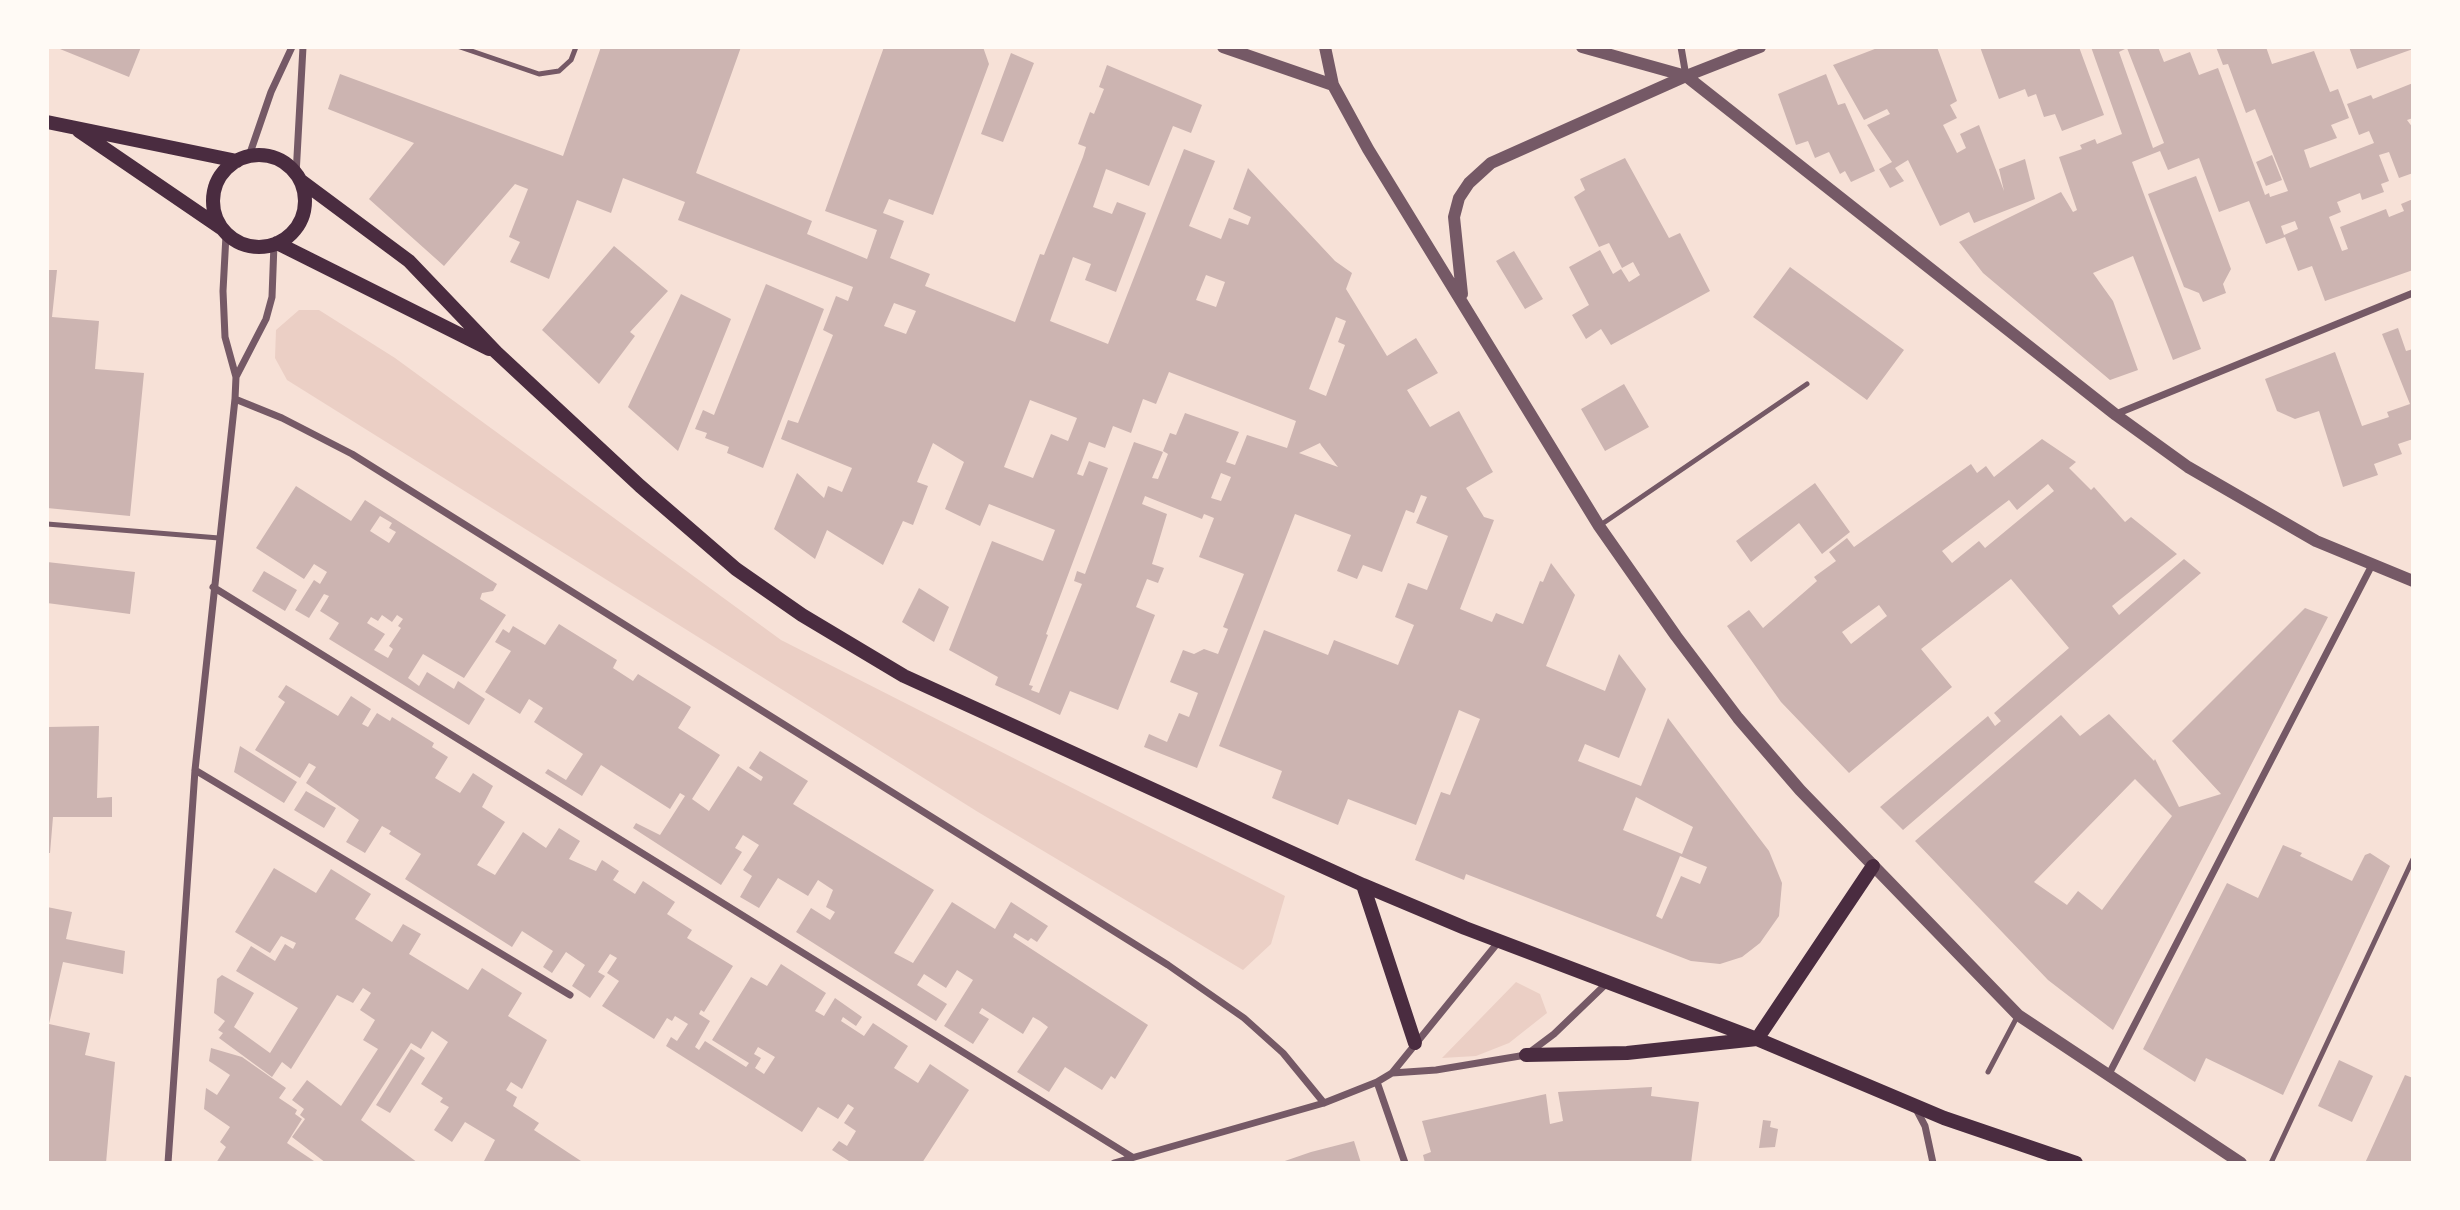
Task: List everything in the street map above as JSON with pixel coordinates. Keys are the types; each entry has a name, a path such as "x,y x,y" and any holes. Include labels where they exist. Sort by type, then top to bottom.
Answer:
{"main road":[{"path":"47,122 243,158 265,155 280,160 298,178 409,261 496,352 640,486 727,561 802,615 904,676 1363,885 1756,1039 2045,1158 2076,1163"},
{"path":"75,128 246,246 276,243 496,352"},
{"path":"224,232 212,199 224,170 243,158"},
{"path":"276,243 299,223 304,195 298,178"},
{"path":"1526,1055 1627,1053 1756,1039 1873,866"},
{"path":"1363,885 1415,1043"}],"street":[{"path":"243,158 292,47"},
{"path":"298,178 303,47"},
{"path":"1223,47 1333,85"},
{"path":"1325,47 1333,85 1368,149 1600,526 1676,636 1738,718 1800,790 2018,1015 2241,1163"},
{"path":"1582,47 1686,76 2116,415 2188,467 2256,509 2316,541 2413,581"},
{"path":"1681,47 1686,76"},
{"path":"1462,298 1454,217 1459,198 1469,183 1490,163 1686,76 1760,47"},
{"path":"168,1163 195,770 235,399 236,377 225,337 224,232"},
{"path":"236,377 266,319 272,298 276,243"},
{"path":"2116,415 2413,293"},
{"path":"235,399 282,418 352,454 1168,965 1244,1018 1283,1053 1324,1103"},
{"path":"2108,1077 2372,565"},
{"path":"213,587 1132,1157"},
{"path":"195,770 570,995"},
{"path":"1114,1163 1324,1103 1377,1082 1392,1073 1500,940"},
{"path":"1392,1073 1436,1070 1526,1055 1553,1034 1609,981"},
{"path":"1377,1082 1405,1163"},
{"path":"1914,1106 1925,1126 1933,1163"}],"lane":[{"path":"460,47 539,74 559,71 571,60 576,47"},
{"path":"1600,526 1807,384"},
{"path":"47,523 219,538"},
{"path":"2271,1163 2413,859"},
{"path":"1987,1072 2018,1015"}],"shaded area":[{"path":"299,310 319,310 395,358 781,640 1285,896 1271,944 1243,970 978,812 287,380 275,358 276,330"},
{"path":"1516,982 1540,994 1547,1013 1509,1043 1476,1056 1442,1058"}],"building":[{"path":"55,47 141,47 129,77"},
{"path":"601,47 741,47 696,173 812,221 807,234 867,259 877,230 825,211 884,47 983,47 989,64 933,215 889,199 883,213 904,221 890,258 930,274 925,286 1015,322 1040,254 1044,255 1083,157 1086,147 1078,144 1090,112 1094,114 1104,89 1099,87 1107,65 1202,105 1191,133 1173,126 1149,186 1106,169 1093,207 1112,214 1117,202 1146,213 1116,292 1085,280 1091,264 1073,257 1050,321 1108,344 1184,149 1215,161 1189,226 1221,239 1229,218 1248,225 1251,217 1233,209 1248,168 1335,261 1352,273 1346,289 1387,356 1416,338 1438,373 1407,390 1430,427 1459,411 1493,472 1466,488 1484,517 1494,520 1460,609 1492,622 1496,613 1523,624 1540,581 1543,582 1551,563 1575,595 1546,666 1605,691 1619,654 1646,689 1619,758 1585,744 1578,761 1641,786 1668,718 1769,851 1782,883 1779,916 1760,943 1742,957 1720,964 1691,961 1466,874 1464,880 1415,860 1441,792 1450,795 1480,719 1459,710 1416,825 1348,799 1338,825 1272,798 1282,771 1219,746 1264,630 1328,655 1334,640 1398,665 1414,625 1395,617 1408,583 1427,590 1448,536 1416,523 1427,497 1421,495 1414,513 1406,510 1382,572 1363,565 1357,579 1337,571 1351,535 1295,514 1197,768 1144,747 1149,734 1167,742 1179,713 1189,717 1198,693 1170,682 1183,650 1194,654 1204,649 1218,654 1228,629 1223,627 1244,574 1199,557 1214,518 1204,514 1202,519 1145,496 1142,504 1167,514 1152,564 1164,568 1158,583 1147,579 1136,607 1155,615 1118,710 1070,691 1060,715 995,685 998,677 949,650 992,541 1043,561 1055,530 989,504 980,526 945,509 964,462 933,443 917,482 928,486 913,525 903,521 883,565 827,530 815,559 774,529 797,473 824,498 828,486 842,492 852,468 781,439 788,420 798,423 833,335 823,330 836,296 848,301 853,287 678,220 685,202 623,178 611,213 577,200 549,279 510,262 520,242 509,237 528,189 515,184 444,266 369,199 414,143 328,109 340,74 563,156","holes":["1206,275 1225,282 1216,307 1196,300","894,303 916,311 906,334 884,326","1336,317 1346,321 1338,342 1345,345 1326,396 1309,389","1169,372 1296,421 1287,448 1247,435 1235,465 1226,462 1239,432 1185,413 1176,435 1170,433 1163,451 1168,454 1158,479 1152,478 1163,452 1134,442 1085,574 1077,571 1074,581 1082,584 1039,693 1031,690 1033,686 1029,685 1108,468 1089,461 1083,476 1077,474 1089,442 1105,448 1113,426 1131,433 1143,399 1156,404","1030,400 1077,418 1068,441 1051,434 1033,478 1004,467","1320,443 1338,467 1299,453","1221,473 1231,477 1221,501 1211,498","1636,797 1693,827 1682,854 1623,830","1680,856 1707,867 1700,884 1681,876 1662,919 1656,916"]},
{"path":"1880,47 1937,47 1957,101 1950,105 1957,118 1943,125 1957,153 1966,148 1960,134 1979,125 2004,191 1999,169 2025,159 2035,199 1974,223 1969,212 1940,226 1908,160 1895,168 1904,181 1890,188 1879,169 1892,162 1867,125 1890,114 1887,109 1864,120 1833,65"},
{"path":"1980,47 2079,47 2104,115 2062,131 2055,114 2044,117 2036,94 2028,97 2025,89 1999,99"},
{"path":"2091,47 2158,47 2164,62 2190,52 2199,75 2218,68 2265,195 2269,193 2270,197 2288,191 2255,109 2246,113 2228,64 2223,65 2216,47 2266,47 2272,64 2314,51 2330,92 2338,89 2349,118 2331,125 2337,138 2304,150 2310,168 2374,143 2369,131 2359,135 2347,104 2371,95 2373,99 2413,83 2413,118 2407,120 2413,128 2413,173 2399,178 2389,152 2379,155 2389,181 2381,184 2384,192 2362,200 2360,193 2337,202 2341,212 2329,217 2342,251 2348,249 2340,227 2386,209 2389,217 2404,211 2401,204 2413,199 2413,270 2325,301 2312,266 2298,271 2285,237 2266,244 2249,201 2219,212 2199,158 2168,170 2160,151 2132,162 2201,349 2173,360 2133,256 2093,273 2113,301 2138,370 2110,380 1983,273 1959,242 2061,192 2073,212 2077,210 2059,157 2082,149 2080,145 2095,139 2097,144 2122,134","holes":["2127,48 2164,143 2153,148 2119,52","2295,221 2298,229 2284,235 2281,226"]},
{"path":"2349,47 2413,47 2413,49 2357,69"},
{"path":"1011,53 1034,63 1003,142 981,134"},
{"path":"1826,74 1838,105 1845,103 1875,171 1851,182 1845,171 1840,174 1829,152 1815,158 1808,141 1796,145 1778,94"},
{"path":"2272,155 2282,180 2266,186 2256,162"},
{"path":"1625,158 1669,238 1680,233 1710,291 1611,345 1601,329 1586,339 1572,315 1589,305 1569,267 1600,250 1613,274 1621,269 1629,282 1640,275 1633,262 1622,268 1609,243 1599,247 1574,197 1585,190 1580,179"},
{"path":"2196,176 2231,269 2223,284 2226,293 2203,302 2199,293 2184,287 2148,194"},
{"path":"614,246 668,291 630,332 635,336 599,384 542,330"},
{"path":"1514,251 1543,299 1525,309 1496,261"},
{"path":"1790,267 1904,350 1867,400 1753,317"},
{"path":"47,270 57,270 52,317 99,321 95,369 144,373 130,516 47,508"},
{"path":"766,284 824,309 763,468 727,453 729,447 705,438 707,433 695,429 703,410 714,415"},
{"path":"681,294 731,319 678,451 628,407"},
{"path":"2398,328 2406,351 2413,349 2413,439 2398,444 2402,454 2374,464 2378,475 2343,487 2319,411 2295,419 2277,411 2265,379 2335,352 2362,426 2389,417 2387,412 2410,404 2382,334"},
{"path":"1624,384 1649,427 1605,451 1581,409"},
{"path":"2042,439 2076,462 2069,468 2091,490 2094,487 2125,522 2131,517 2177,554 2112,606 2119,615 2184,559 2201,573 1903,830 1880,807 1988,716 1995,726 2001,721 1994,713 2069,648 2011,579 1921,649 1952,687 1849,773 1781,702 1727,626 1749,610 1763,628 1817,581 1814,577 1836,561 1829,552 1847,538 1854,547 1971,464 1977,473 1986,466 1994,477","holes":["2048,484 2054,491 1985,548 1979,541 1952,563 1942,551 2009,500 2017,510","1879,605 1887,616 1851,644 1842,632"]},
{"path":"1815,483 1850,532 1822,554 1799,523 1751,562 1736,541"},
{"path":"296,486 351,521 365,500 497,584 493,591 482,593 480,599 506,615 464,678 423,654 408,678 419,686 427,672 454,689 458,681 485,699 469,725 329,639 339,623 320,611 329,596 324,594 309,618 295,610 314,580 320,584 327,572 314,564 304,579 256,548","holes":["380,516 392,523 389,528 396,532 389,543 370,531","382,615 392,622 397,615 403,619 398,626 401,628 389,646 393,649 388,658 374,650 385,634 367,623 371,617 378,621"]},
{"path":"47,562 135,572 130,614 47,603"},
{"path":"264,571 297,590 285,611 252,591"},
{"path":"919,588 949,607 934,642 902,622"},
{"path":"2305,608 2328,617 2113,1030 2048,980 1915,841 2061,715 2080,736 2109,714 2154,761 2155,759 2179,807 2221,794 2172,741","holes":["2135,779 2172,816 2102,910 2078,891 2067,905 2034,882"]},
{"path":"559,624 617,660 613,668 633,681 638,674 691,707 678,728 720,755 692,799 709,811 738,766 761,781 763,777 749,768 760,751 808,781 793,804 934,890 894,953 913,963 952,902 995,929 1011,902 1048,926 1037,942 1031,938 1028,941 1015,933 1013,937 1148,1025 1115,1079 1111,1076 1102,1090 1065,1067 1049,1092 1017,1072 1048,1027 1040,1021 1033,1017 1023,1034 982,1008 979,1013 989,1019 973,1044 944,1026 973,980 957,970 946,988 924,974 917,985 947,1004 936,1021 796,932 811,908 830,920 835,912 826,907 833,890 818,880 808,896 778,878 759,908 740,897 752,876 743,870 759,845 743,835 735,848 742,852 721,885 633,828 636,823 660,835 685,796 680,793 670,809 601,765 582,796 545,773 548,769 566,780 583,754 534,722 543,708 529,699 520,714 485,692 511,651 495,642 503,629 509,633 513,626 545,645"},
{"path":"286,685 338,716 351,696 371,709 362,724 368,727 377,713 390,721 392,717 434,743 432,747 448,757 435,778 460,793 473,773 493,786 482,807 505,822 477,865 495,875 523,832 546,848 559,828 580,841 569,859 596,871 602,860 619,871 613,880 635,894 643,881 675,902 667,914 692,930 687,938 733,966 704,1012 701,1010 699,1014 710,1021 695,1047 699,1050 705,1041 746,1067 749,1063 712,1040 751,977 767,986 781,964 826,993 815,1011 824,1016 835,998 862,1017 856,1026 843,1017 841,1021 864,1036 873,1023 908,1046 894,1068 918,1083 930,1064 969,1090 922,1163 852,1163 832,1150 839,1141 847,1146 856,1131 844,1123 854,1108 848,1104 838,1119 818,1107 802,1132 666,1046 671,1037 677,1041 688,1024 675,1016 672,1021 667,1018 654,1039 602,1006 619,981 607,973 617,958 610,954 598,972 605,976 590,998 572,986 585,965 566,952 552,973 543,967 553,951 522,931 512,947 405,879 421,854 389,834 391,831 382,826 365,853 346,842 359,820 306,783 316,767 309,763 300,778 255,750 285,702 278,697","holes":["758,1047 775,1057 764,1074 755,1068 761,1058 754,1054"]},
{"path":"99,726 97,798 112,797 112,817 53,817 50,853 47,853 47,727"},
{"path":"240,746 297,782 284,803 234,772"},
{"path":"306,791 336,808 324,828 294,810"},
{"path":"2283,845 2352,881 2365,855 2370,853 2390,866 2283,1095 2206,1058 2195,1082 2143,1049 2227,883 2258,898"},
{"path":"274,868 316,893 331,869 371,894 355,919 392,942 403,924 421,934 409,954 468,990 482,968 522,993 508,1016 547,1040 522,1089 511,1082 506,1090 517,1097 513,1106 539,1123 534,1130 584,1163 483,1163 495,1140 465,1122 452,1142 434,1130 449,1107 440,1102 443,1098 421,1084 448,1042 432,1031 421,1049 411,1043 361,1120 418,1163 326,1163 292,1137 305,1119 300,1115 304,1109 292,1100 307,1080 341,1106 378,1049 363,1040 375,1020 360,1010 371,993 363,988 353,1003 337,995 291,1069 282,1062 272,1077 219,1038 223,1033 218,1030 225,1021 214,1013 217,979 222,975 254,993 234,1027 270,1053 298,1008 236,971 251,946 275,961 285,944 293,949 296,943 281,936 270,953 235,932"},
{"path":"47,907 72,912 66,939 125,951 123,974 63,962 49,1024 90,1033 85,1055 115,1062 106,1163 47,1163"},
{"path":"211,1048 242,1057 286,1088 279,1098 297,1110 295,1114 302,1119 287,1143 317,1163 216,1163 226,1147 220,1142 230,1127 204,1109 206,1088 217,1095 230,1075 209,1061"},
{"path":"411,1049 425,1058 390,1113 376,1105"},
{"path":"2339,1060 2373,1076 2352,1122 2318,1106"},
{"path":"2405,1075 2413,1078 2413,1163 2365,1163"},
{"path":"1652,1087 1651,1096 1699,1102 1691,1163 1425,1163 1423,1155 1431,1152 1422,1121 1546,1094 1550,1124 1563,1121 1558,1092"},
{"path":"1763,1120 1771,1121 1770,1127 1778,1129 1775,1147 1759,1148"},
{"path":"1354,1141 1361,1163 1279,1163 1311,1152"}]}
